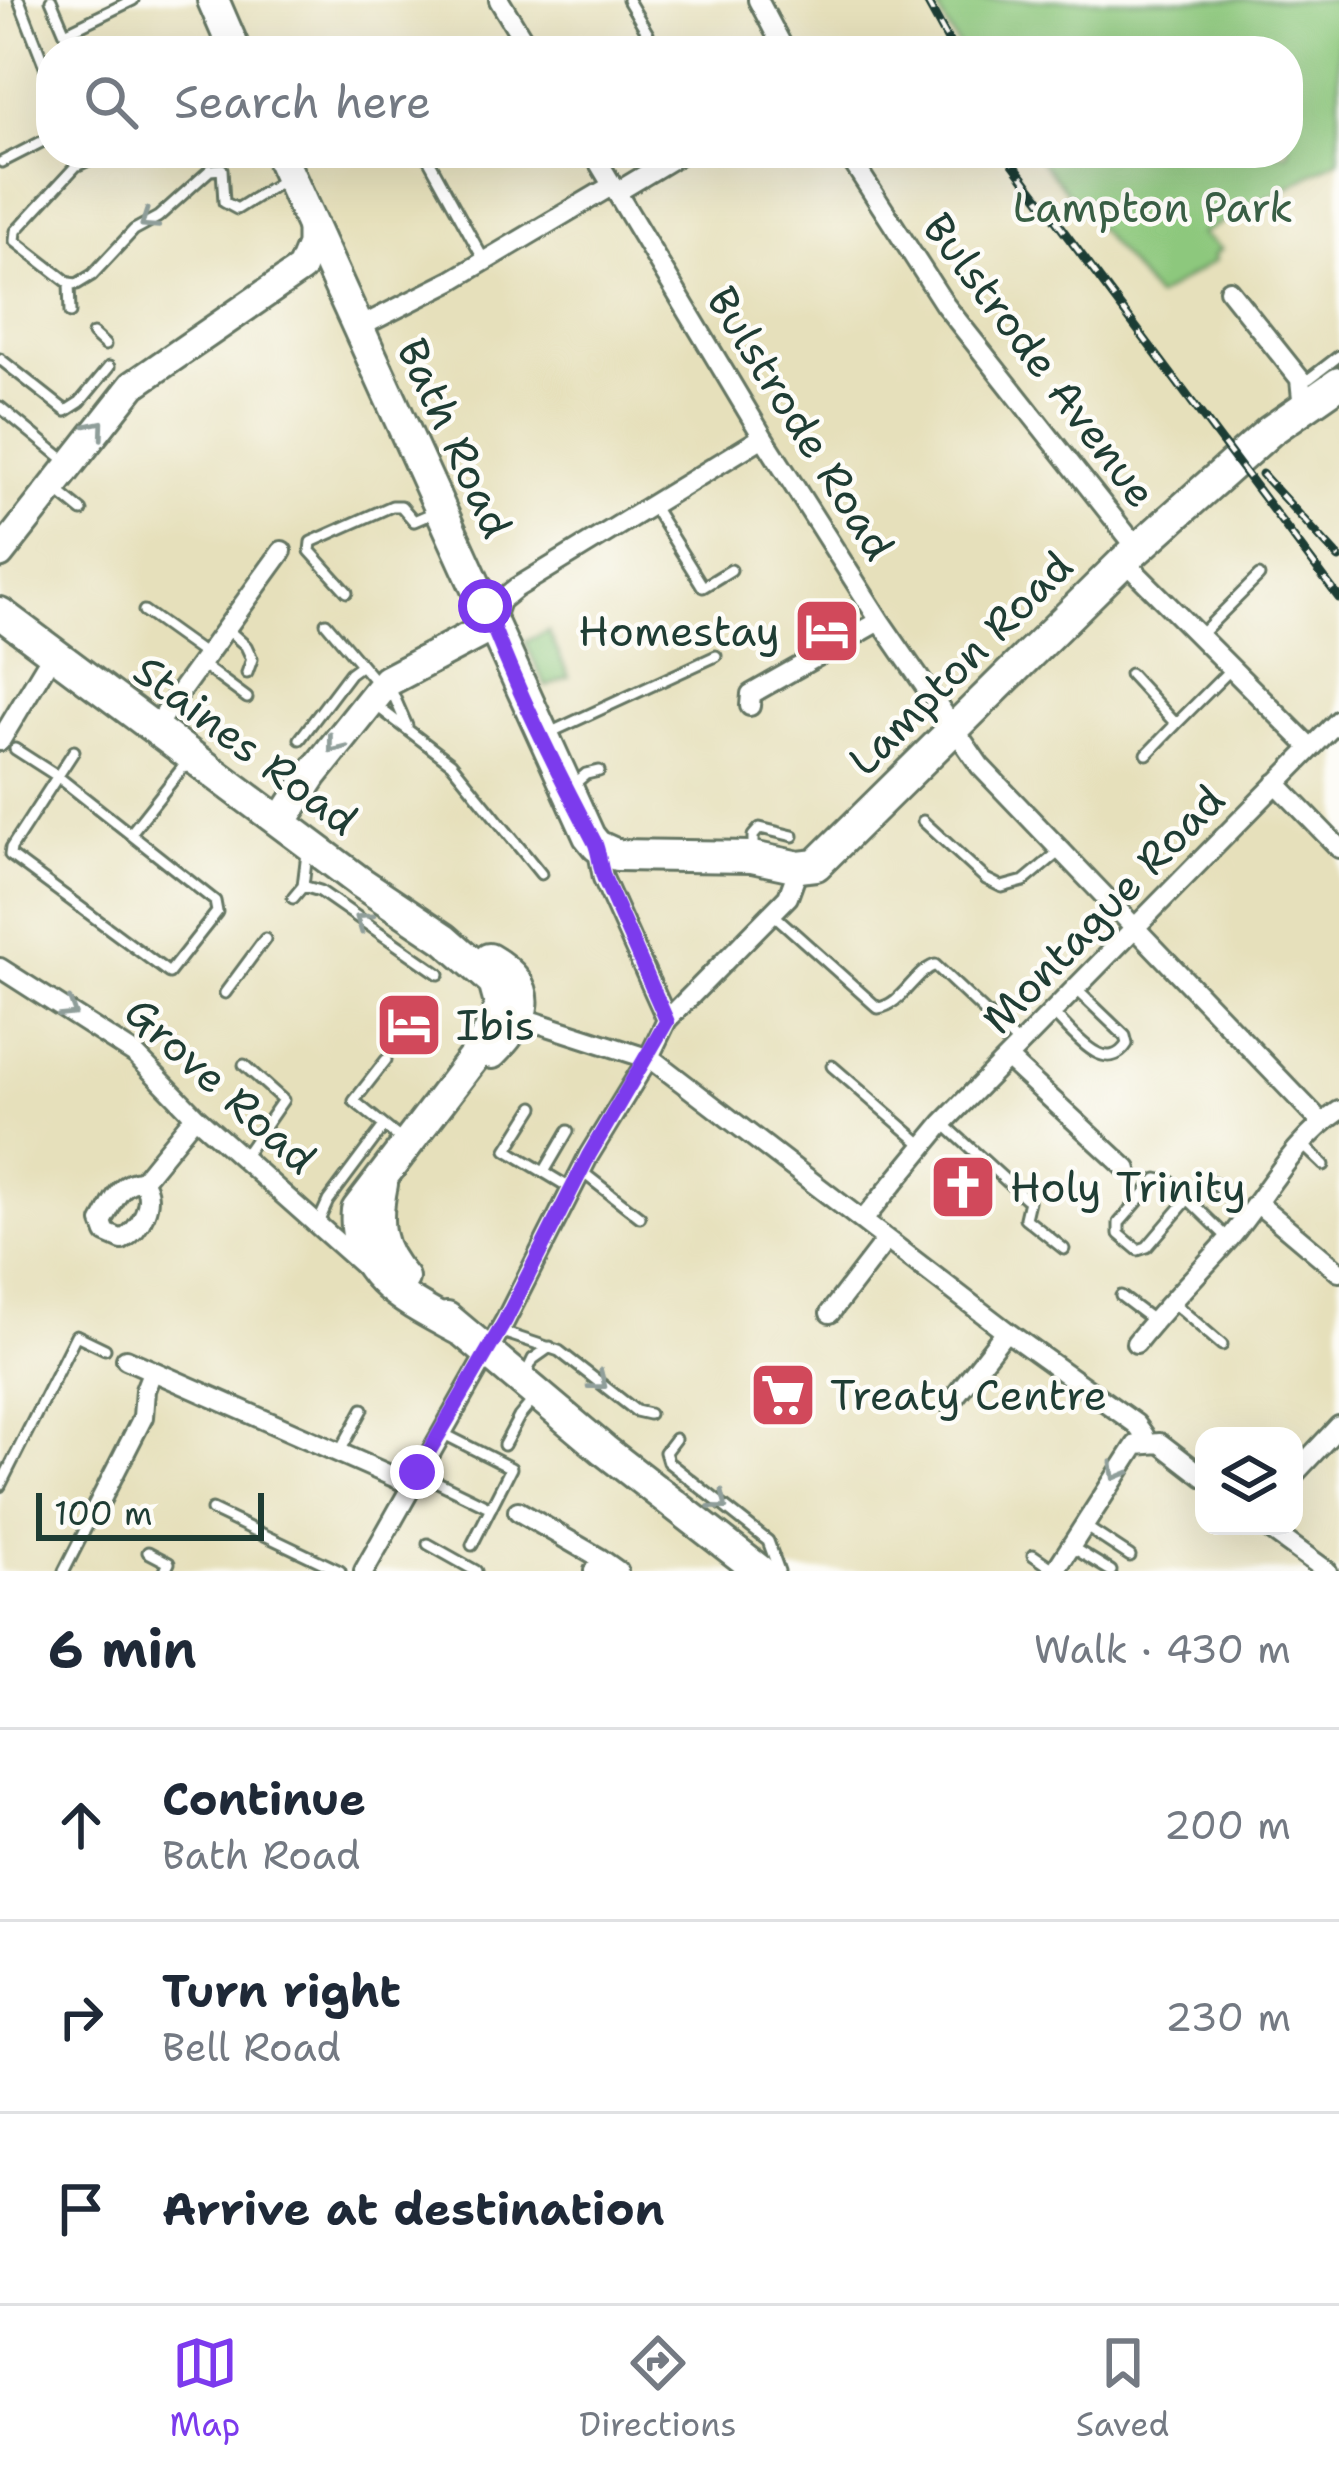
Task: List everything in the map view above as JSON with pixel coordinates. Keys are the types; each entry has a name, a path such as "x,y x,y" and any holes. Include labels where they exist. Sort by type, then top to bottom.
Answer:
{"main road":[{"path":"213,0 229,36"},
{"name":"Bath Road","path":"286,168 492,626 597,846"},
{"name":"Lampton Road","path":"799,867 816,865 1301,394 1339,383"},
{"name":"Staines Road","path":"0,613 441,937 502,966 519,986 523,1006 509,1034 452,1091 395,1135 384,1172 357,1210 355,1234"},
{"path":"281,822 374,683 492,626"},
{"path":"597,846 632,857 752,856 799,867"},
{"path":"384,1172 376,1216 378,1239 388,1262 460,1330"},
{"path":"355,1234 363,1258 386,1283 460,1330 493,1341 530,1389 749,1566"}],"street":[{"path":"499,0 521,36"},
{"path":"760,1 778,36"},
{"name":"Bulstrode Road","path":"602,168 763,437 952,729 980,766 1322,1122"},
{"path":"358,328 446,286 654,168"},
{"name":"Bulstrode Avenue","path":"857,168 945,305 1131,555 1198,637 1311,748"},
{"path":"0,554 133,371 293,276 308,257 311,222"},
{"path":"293,276 321,275 340,289"},
{"path":"1228,290 1301,394"},
{"path":"1245,309 1263,294"},
{"path":"492,626 500,602 527,581 763,437"},
{"path":"154,728 282,551"},
{"path":"750,706 751,694 880,621"},
{"path":"7,745 53,653"},
{"name":"Montague Road","path":"862,1220 921,1147 1339,719"},
{"path":"1276,783 1339,848"},
{"name":"Bath Road","path":"597,846 604,878 667,1021"},
{"path":"364,1571 396,1527 413,1478 667,1021 791,891 799,867"},
{"name":"Grove Road","path":"0,968 136,1055 318,1229 386,1283"},
{"path":"529,1020 649,1058 1006,1331 1136,1424 1144,1435"},
{"path":"1014,1052 1127,1169"},
{"path":"1136,1343 1229,1239 1302,1144 1339,1111"},
{"path":"142,1181 195,1116"},
{"path":"1252,1209 1339,1273"},
{"name":"Grove Road","path":"318,1229 355,1234"},
{"path":"830,1313 886,1240"},
{"path":"949,1404 1006,1331"},
{"path":"126,1359 339,1453 413,1478"},
{"path":"92,1516 143,1417 152,1372"},
{"path":"1303,1464 1339,1426"},
{"path":"1055,1570 1123,1460 1139,1443 1160,1443 1195,1470"},
{"path":"518,1511 598,1565 618,1571"},
{"path":"1277,1535 1327,1571"}],"lane":[{"path":"20,0 36,42"},
{"path":"50,0 65,33"},
{"path":"58,36 133,0"},
{"path":"628,0 649,36"},
{"path":"2,162 36,144"},
{"path":"74,168 16,231 15,241 69,283 77,284 92,275 134,230 158,217 210,170 222,170 224,202 237,208 280,168"},
{"path":"433,168 485,262"},
{"path":"69,283 70,313"},
{"path":"93,334 105,345"},
{"path":"1301,394 1309,379 1339,356"},
{"path":"0,359 66,412 109,367"},
{"path":"0,407 60,475 82,512"},
{"path":"652,505 703,587 731,570"},
{"path":"347,592 310,551 311,542 392,506 401,506 414,521 440,509"},
{"path":"1198,637 1259,576"},
{"path":"144,611 247,698"},
{"path":"326,623 406,726 451,764 541,874"},
{"path":"226,629 249,650 252,659 247,673"},
{"path":"543,735 716,656"},
{"path":"1147,754 1230,670"},
{"path":"300,739 350,673 374,683 406,726"},
{"path":"1130,674 1176,724"},
{"path":"7,745 57,776 218,906 169,973 10,855 57,776 74,751"},
{"path":"131,833 192,756"},
{"path":"565,785 599,771"},
{"path":"923,820 986,879 1002,887 1024,881 1060,850"},
{"path":"752,856 757,829 794,836"},
{"path":"293,898 304,886 308,842"},
{"path":"304,886 320,891 439,974"},
{"path":"772,913 878,1008 889,1006 923,970 935,965 1014,1052"},
{"path":"419,960 441,937"},
{"path":"225,993 265,938"},
{"path":"1052,1012 1100,1057 1121,1054 1127,1044 1125,1036 1076,988"},
{"path":"318,1229 328,1201 395,1135 355,1101 386,1060"},
{"path":"242,1159 284,1100 244,1065"},
{"path":"832,1066 921,1147"},
{"path":"534,1107 507,1150 544,1172 581,1172 640,1217"},
{"path":"944,1123 1025,1198 1025,1217 1064,1250"},
{"path":"544,1172 568,1131"},
{"path":"1302,1144 1324,1165"},
{"path":"1188,1199 1147,1247 1138,1250 1119,1234 1119,1223 1157,1179 1171,1182 1229,1239"},
{"path":"1213,1182 1252,1209"},
{"path":"1121,1296 1154,1321"},
{"path":"1171,1301 1222,1345"},
{"path":"0,1486 76,1335 105,1349"},
{"path":"493,1341 550,1347 636,1411 649,1414"},
{"path":"504,1445 530,1389 532,1359 550,1347"},
{"path":"339,1453 363,1409"},
{"path":"440,1432 511,1468 472,1545"},
{"path":"675,1439 665,1452 668,1462 767,1541 779,1571"},
{"path":"413,1478 491,1508"},
{"path":"212,1510 340,1571"},
{"path":"64,1571 92,1516"},
{"path":"1083,1525 1130,1556"},
{"path":"428,1544 476,1571"},
{"path":"1070,1546 1111,1571"},
{"path":"148,1552 167,1567 184,1571"},
{"path":"1033,1555 1055,1570"}],"green space":[{"name":"Lampton Park","path":"933,0 1339,0 1339,159 1201,234 1221,249 1213,256 1216,260 1156,297 1047,168 1303,168 1303,36 953,36"},
{"path":"548,631 569,677 546,687 525,642"}],"railway":[{"path":"926,0 946,36"},
{"path":"1016,168 1339,598"},
{"path":"1262,474 1339,558"}],"place":[{"name":"Homestay","path":"827,631"},
{"name":"Ibis","path":"409,1025"},
{"name":"Holy Trinity","path":"963,1187"},
{"name":"Treaty Centre","path":"783,1395"}],"route":[{"path":"417,1472 505,1321 589,1155 667,1021 604,878 597,846 562,780 485,606"}]}
